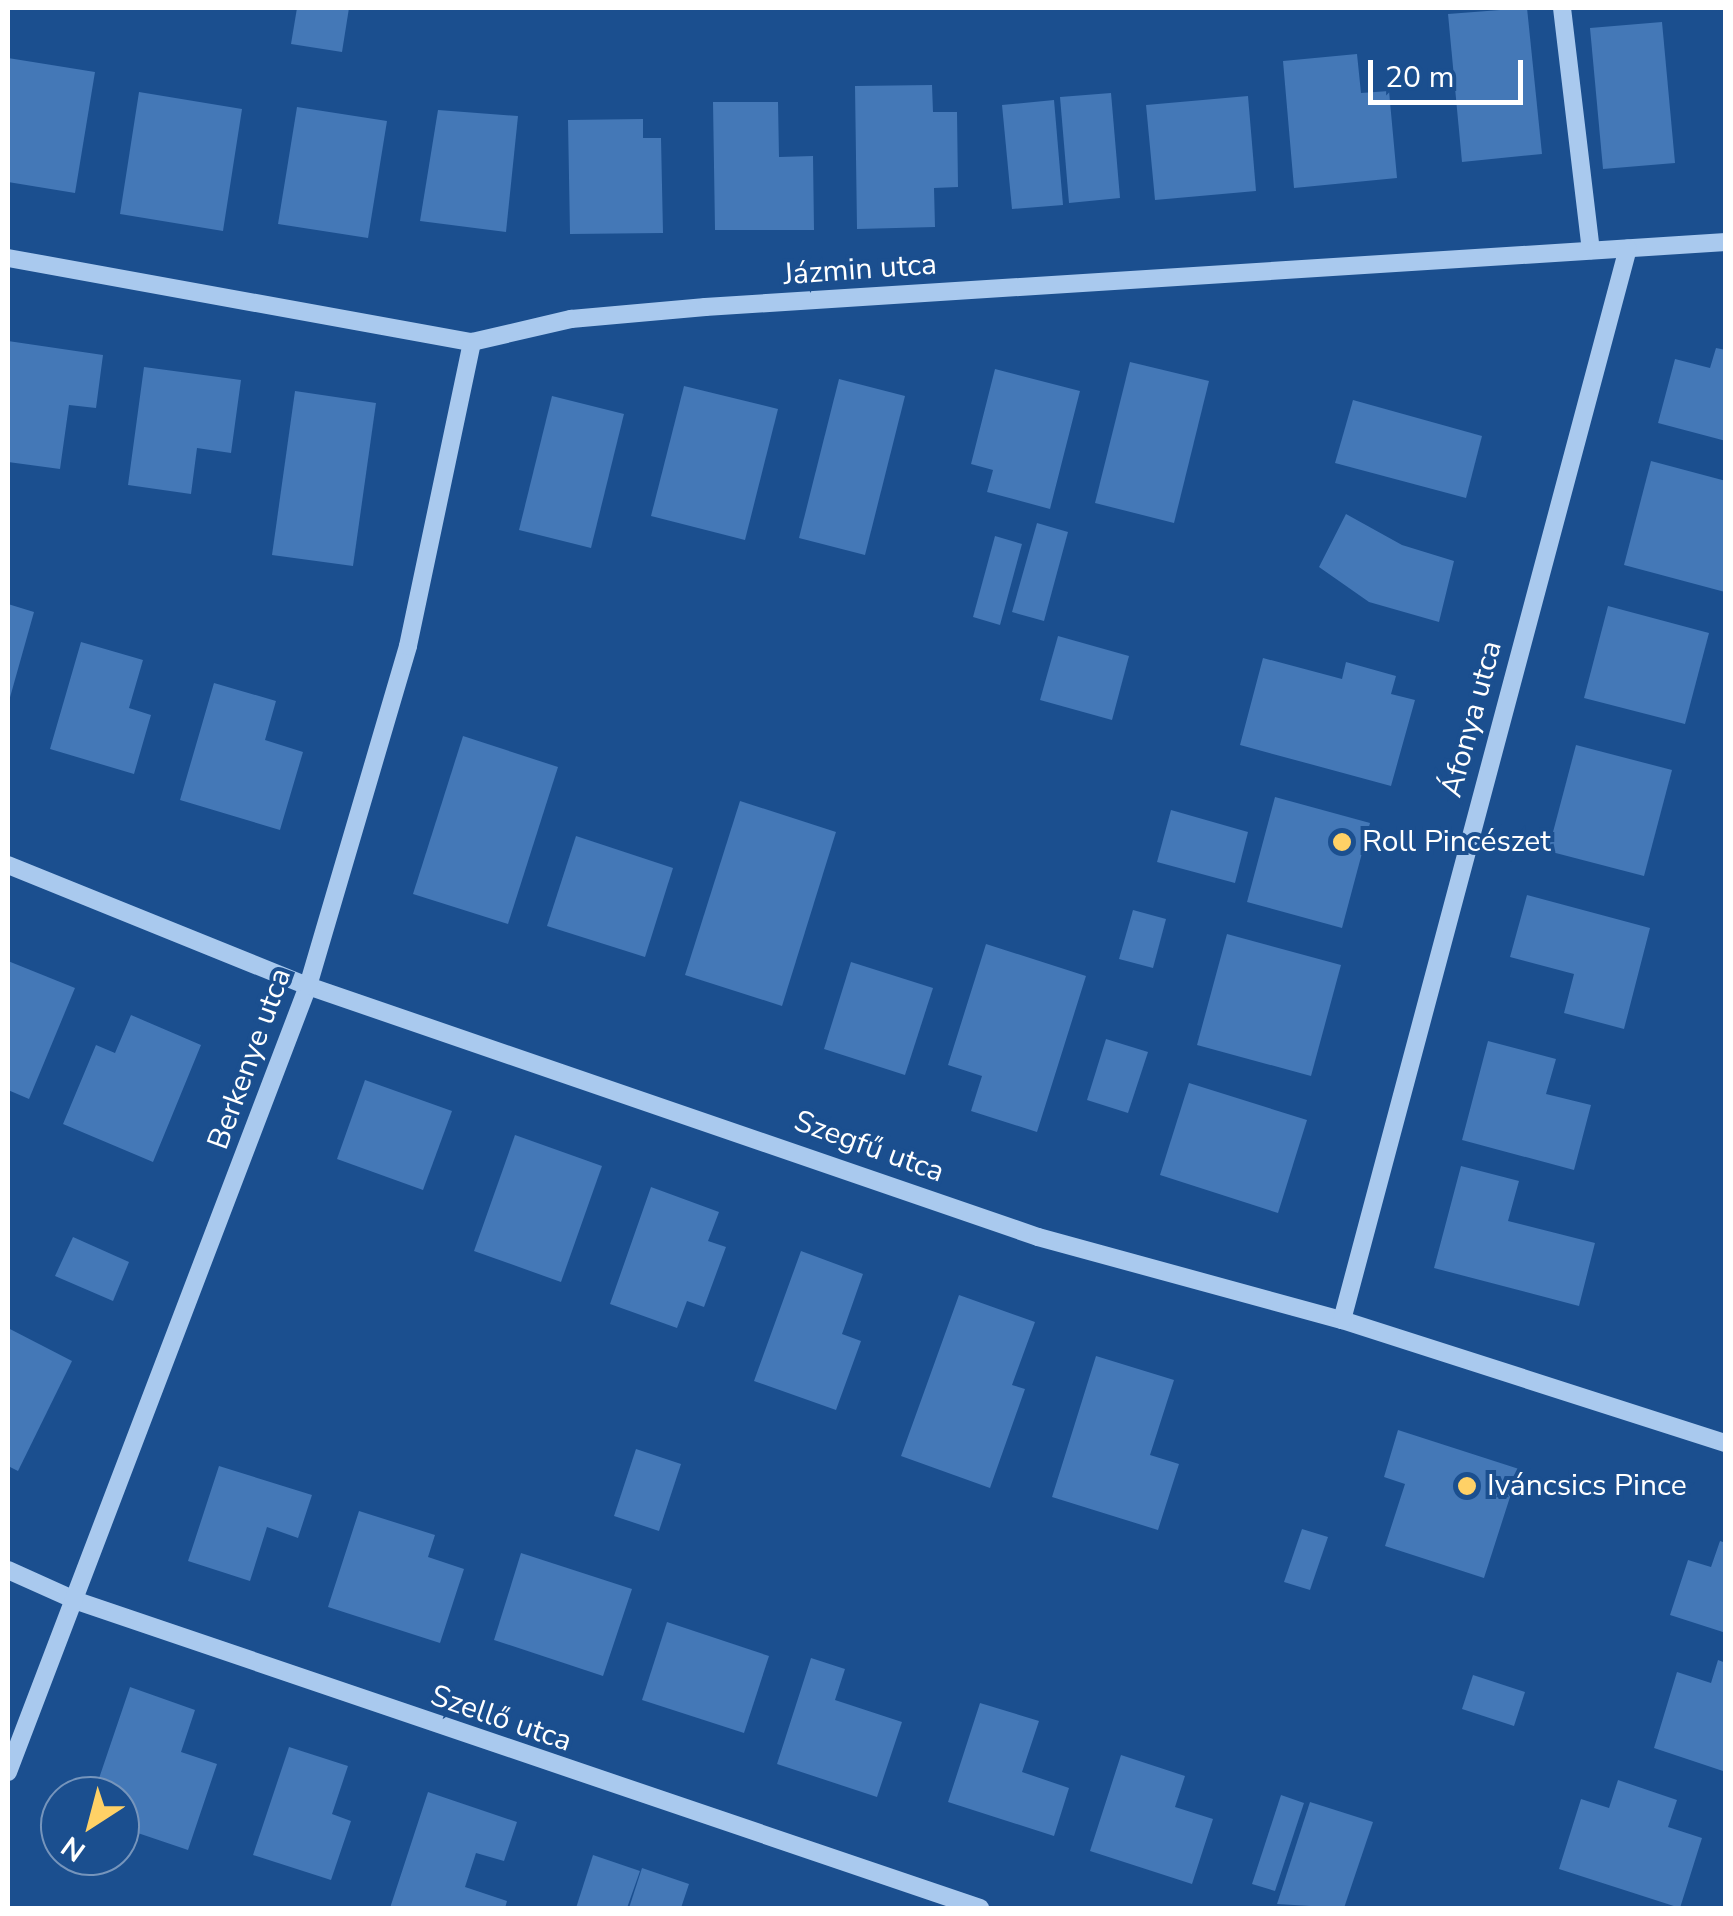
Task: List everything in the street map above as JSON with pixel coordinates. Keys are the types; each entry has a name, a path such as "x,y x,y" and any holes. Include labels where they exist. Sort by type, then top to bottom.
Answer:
{"street":[{"path":"1562,8 1591,250"},
{"name":"Jázmin utca","path":"8,258 472,342 571,319 686,309 1726,242"},
{"name":"Áfonya utca","path":"1342,1320 1628,248"},
{"name":"Berkenye utca","path":"8,1772 77,1601 308,986 408,646 472,342"},
{"name":"Szegfű utca","path":"8,865 308,986 1038,1237 1342,1320 1726,1443"},
{"name":"Szellő utca","path":"8,1570 77,1601 980,1908"}],"building":[{"path":"297,8 349,8 342,52 291,44"},
{"path":"1527,8 1542,154 1462,162 1448,14"},
{"path":"1662,22 1675,163 1603,169 1590,28"},
{"path":"1357,54 1361,93 1389,91 1397,178 1294,188 1283,61"},
{"path":"8,58 95,72 75,193 8,182"},
{"path":"932,85 933,112 957,112 958,187 934,188 935,227 857,229 855,86"},
{"path":"139,92 242,109 223,231 120,214"},
{"path":"1111,93 1120,198 1069,203 1060,97"},
{"path":"1248,96 1256,191 1155,200 1146,105"},
{"path":"1054,100 1063,205 1012,209 1002,105"},
{"path":"713,102 778,102 779,157 813,156 814,230 715,230"},
{"path":"297,107 387,121 368,238 278,224"},
{"path":"438,110 518,116 506,232 420,221"},
{"path":"643,119 643,138 661,138 663,233 570,234 568,120"},
{"path":"8,341 103,355 96,408 69,405 60,469 8,462"},
{"path":"1716,348 1726,350 1726,441 1658,423 1675,359 1710,368"},
{"path":"1130,362 1209,381 1174,523 1095,503"},
{"path":"144,367 241,380 231,453 197,448 191,494 128,485"},
{"path":"995,369 1080,391 1050,509 987,492 993,470 971,464"},
{"path":"839,379 905,396 865,555 799,538"},
{"path":"684,386 778,409 745,540 651,516"},
{"path":"295,391 376,403 353,566 272,555"},
{"path":"552,396 624,414 591,548 519,530"},
{"path":"1353,400 1482,436 1466,498 1335,463"},
{"path":"1651,461 1726,481 1725,592 1624,565"},
{"path":"1346,514 1402,545 1454,561 1439,622 1369,602 1319,567"},
{"path":"1037,523 1068,532 1044,621 1012,612"},
{"path":"995,536 1022,544 1000,625 973,617"},
{"path":"8,604 34,612 9,701 8,700"},
{"path":"1608,606 1709,633 1685,724 1584,698"},
{"path":"1058,636 1129,656 1112,720 1040,700"},
{"path":"81,642 143,660 129,708 151,715 134,774 50,749"},
{"path":"1263,658 1342,679 1346,662 1396,676 1391,694 1415,700 1391,786 1240,745"},
{"path":"214,683 276,701 265,740 303,752 280,830 180,800"},
{"path":"463,736 558,767 508,924 413,894"},
{"path":"1576,745 1672,770 1644,876 1548,851"},
{"path":"1275,797 1370,823 1342,928 1247,902"},
{"path":"740,801 836,832 782,1006 685,975"},
{"path":"1171,810 1248,832 1235,883 1157,862"},
{"path":"576,836 673,868 645,957 547,926"},
{"path":"1527,895 1650,928 1624,1029 1564,1013 1574,974 1510,957"},
{"path":"1133,910 1166,919 1153,968 1119,959"},
{"path":"1227,934 1341,965 1311,1076 1197,1045"},
{"path":"986,944 1086,976 1037,1132 971,1111 982,1076 948,1065"},
{"path":"8,961 75,988 29,1099 8,1090"},
{"path":"851,962 933,988 905,1075 824,1049"},
{"path":"131,1015 201,1045 153,1162 63,1124 96,1045 115,1053"},
{"path":"1106,1039 1148,1052 1128,1113 1087,1100"},
{"path":"1488,1041 1556,1059 1546,1094 1591,1105 1574,1170 1462,1140"},
{"path":"365,1080 452,1111 423,1190 337,1159"},
{"path":"1189,1083 1307,1120 1278,1213 1160,1175"},
{"path":"515,1135 602,1166 561,1282 474,1251"},
{"path":"1461,1166 1519,1181 1508,1221 1595,1243 1579,1306 1434,1268"},
{"path":"651,1187 719,1212 708,1241 726,1247 704,1307 687,1301 677,1328 610,1304"},
{"path":"73,1237 129,1262 113,1301 55,1276"},
{"path":"801,1251 863,1274 842,1334 861,1341 836,1410 754,1381"},
{"path":"959,1295 1035,1322 1012,1385 1025,1389 990,1488 901,1456"},
{"path":"8,1328 72,1361 18,1471 8,1466"},
{"path":"1096,1356 1174,1380 1150,1455 1179,1464 1158,1530 1052,1497"},
{"path":"1398,1430 1519,1469 1484,1578 1385,1546 1405,1484 1384,1477"},
{"path":"636,1449 681,1464 659,1531 614,1516"},
{"path":"219,1466 312,1495 298,1538 267,1527 250,1581 188,1561"},
{"path":"359,1511 435,1535 428,1557 464,1569 440,1643 328,1607"},
{"path":"1302,1529 1328,1537 1310,1590 1284,1582"},
{"path":"1720,1541 1726,1543 1726,1633 1670,1615 1688,1560 1711,1567"},
{"path":"521,1553 632,1589 603,1676 494,1640"},
{"path":"667,1622 769,1656 744,1733 642,1700"},
{"path":"811,1658 845,1669 835,1700 902,1722 877,1797 777,1764"},
{"path":"1718,1660 1726,1663 1726,1772 1654,1748 1677,1672 1711,1683"},
{"path":"1473,1675 1525,1692 1514,1726 1462,1709"},
{"path":"130,1687 195,1710 181,1752 217,1764 188,1850 140,1834 140,1776 100,1776"},
{"path":"980,1703 1039,1721 1022,1772 1069,1788 1054,1836 948,1802"},
{"path":"289,1747 348,1766 332,1814 351,1821 331,1880 253,1855"},
{"path":"1121,1755 1185,1776 1175,1807 1213,1819 1192,1884 1090,1851"},
{"path":"1618,1780 1677,1800 1668,1827 1702,1838 1680,1908 1559,1869 1581,1799 1609,1808"},
{"path":"428,1792 517,1822 504,1861 476,1853 465,1887 507,1901 505,1908 390,1908"},
{"path":"1281,1795 1304,1803 1275,1891 1252,1884"},
{"path":"1310,1802 1373,1822 1344,1908 1277,1904"},
{"path":"593,1855 640,1871 627,1908 576,1908"},
{"path":"642,1868 689,1884 681,1908 629,1908"}],"place":[{"name":"Roll Pincészet","path":"1342,842"},
{"name":"Iváncsics Pince","path":"1467,1486"}]}
